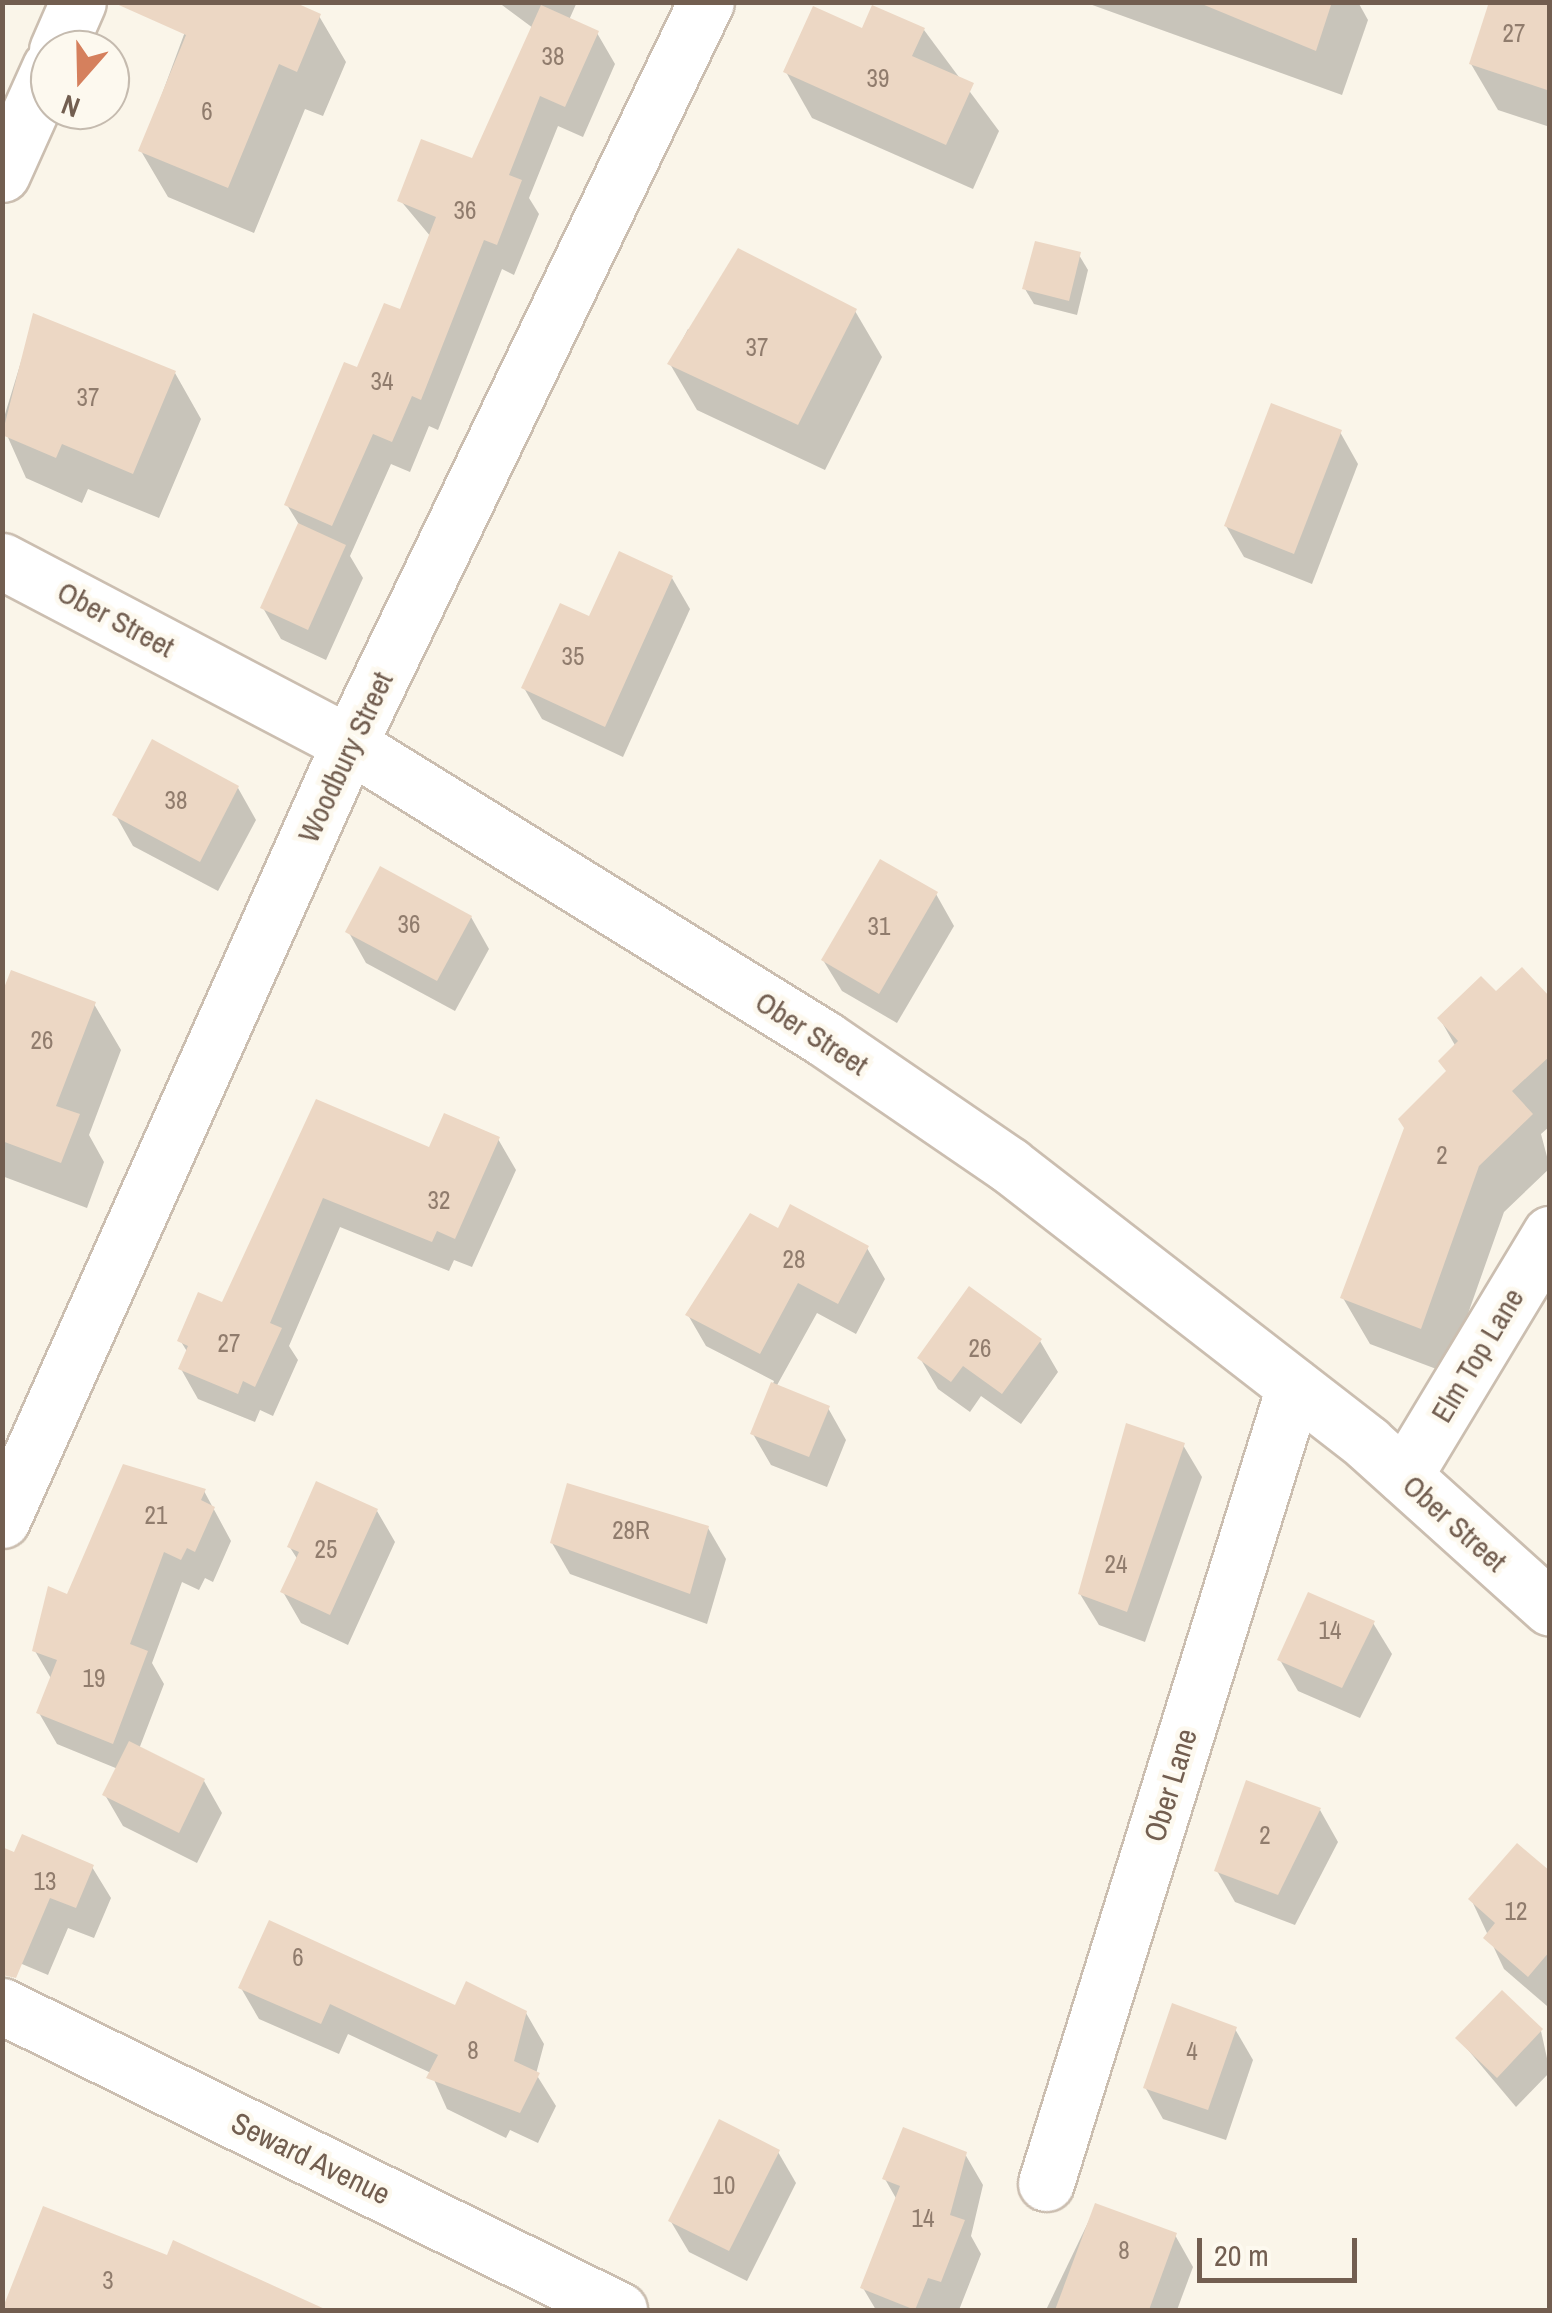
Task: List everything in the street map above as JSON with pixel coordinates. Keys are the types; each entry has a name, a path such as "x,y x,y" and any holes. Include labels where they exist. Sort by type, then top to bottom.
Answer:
{"street":[{"path":"66,30 78,2"},
{"name":"Woodbury Street","path":"2,1520 349,744 706,2"},
{"path":"2,174 30,112"},
{"name":"Ober Street","path":"2,561 349,744 842,1050 1009,1164 1294,1386 1404,1476 1550,1608"},
{"name":"Elm Top Lane","path":"1404,1476 1550,1234"},
{"name":"Ober Lane","path":"1046,2183 1294,1386"},
{"name":"Seward Avenue","path":"2,2006 619,2310"}],"building":[{"path":"112,2 294,2 321,14 297,72 279,64 228,188 138,151 186,35"},
{"path":"1197,2 1332,2 1316,51"},
{"path":"1489,2 1550,2 1550,91 1469,64"},
{"path":"541,5 599,31 565,107 540,96 509,175 522,180 497,245 484,240 421,400 412,396 392,442 373,434 332,526 284,505 344,362 357,367 384,303 400,309 436,217 397,201 421,139 472,158"},
{"path":"872,5 925,28 912,56 974,83 946,145 783,72 813,6 862,28"},
{"path":"1035,241 1081,252 1069,301 1022,289"},
{"path":"738,248 857,309 798,425 667,364"},
{"path":"33,313 176,371 133,474 62,444 56,458 2,435"},
{"path":"1271,403 1342,430 1294,554 1224,526"},
{"path":"298,523 346,545 308,630 260,608"},
{"path":"619,551 673,576 605,727 521,688 560,603 589,616"},
{"path":"152,739 239,786 200,862 112,815"},
{"path":"880,859 938,892 879,994 821,960"},
{"path":"380,866 472,916 437,981 345,932"},
{"path":"1522,967 1550,997 1550,1056 1512,1091 1533,1114 1479,1166 1421,1329 1340,1298 1404,1128 1398,1119 1446,1071 1438,1061 1458,1041 1437,1018 1481,976 1496,991"},
{"path":"11,970 96,1002 56,1106 80,1114 61,1163 2,1141 2,993"},
{"path":"316,1099 429,1147 444,1113 500,1137 455,1239 437,1231 432,1242 323,1198 270,1323 282,1328 255,1387 243,1381 238,1394 178,1369 188,1346 177,1341 198,1292 222,1302"},
{"path":"790,1204 869,1246 838,1304 798,1283 760,1354 685,1315 750,1213 778,1228"},
{"path":"969,1286 1042,1339 1002,1394 963,1366 951,1382 917,1358"},
{"path":"771,1382 830,1406 809,1457 750,1434"},
{"path":"1126,1423 1185,1443 1127,1612 1078,1594"},
{"path":"123,1464 206,1489 201,1500 215,1507 195,1552 187,1548 181,1560 164,1552 130,1644 148,1651 113,1744 36,1713 57,1660 32,1651 48,1586 67,1594"},
{"path":"316,1481 378,1509 330,1615 280,1592 299,1552 287,1547"},
{"path":"567,1483 709,1526 690,1594 550,1543"},
{"path":"1308,1592 1375,1621 1342,1688 1277,1660"},
{"path":"129,1741 205,1779 179,1833 102,1795"},
{"path":"1246,1780 1321,1808 1278,1895 1214,1871"},
{"path":"22,1834 94,1865 76,1908 50,1898 16,1978 2,1975 2,1847 14,1852"},
{"path":"1517,1843 1550,1871 1550,1951 1528,1977 1483,1938 1495,1923 1468,1899"},
{"path":"269,1920 455,2005 466,1981 527,2011 514,2061 540,2073 520,2113 426,2078 438,2055 330,2004 321,2024 238,1988"},
{"path":"1502,1990 1543,2029 1497,2078 1455,2038"},
{"path":"1172,2003 1237,2027 1208,2110 1143,2088"},
{"path":"719,2119 780,2150 729,2251 668,2221"},
{"path":"903,2127 967,2152 950,2215 965,2220 941,2282 928,2278 915,2310 860,2288 900,2186 882,2179"},
{"path":"1095,2203 1177,2233 1149,2310 1055,2310"},
{"path":"43,2206 167,2255 173,2240 327,2310 2,2310"}]}
